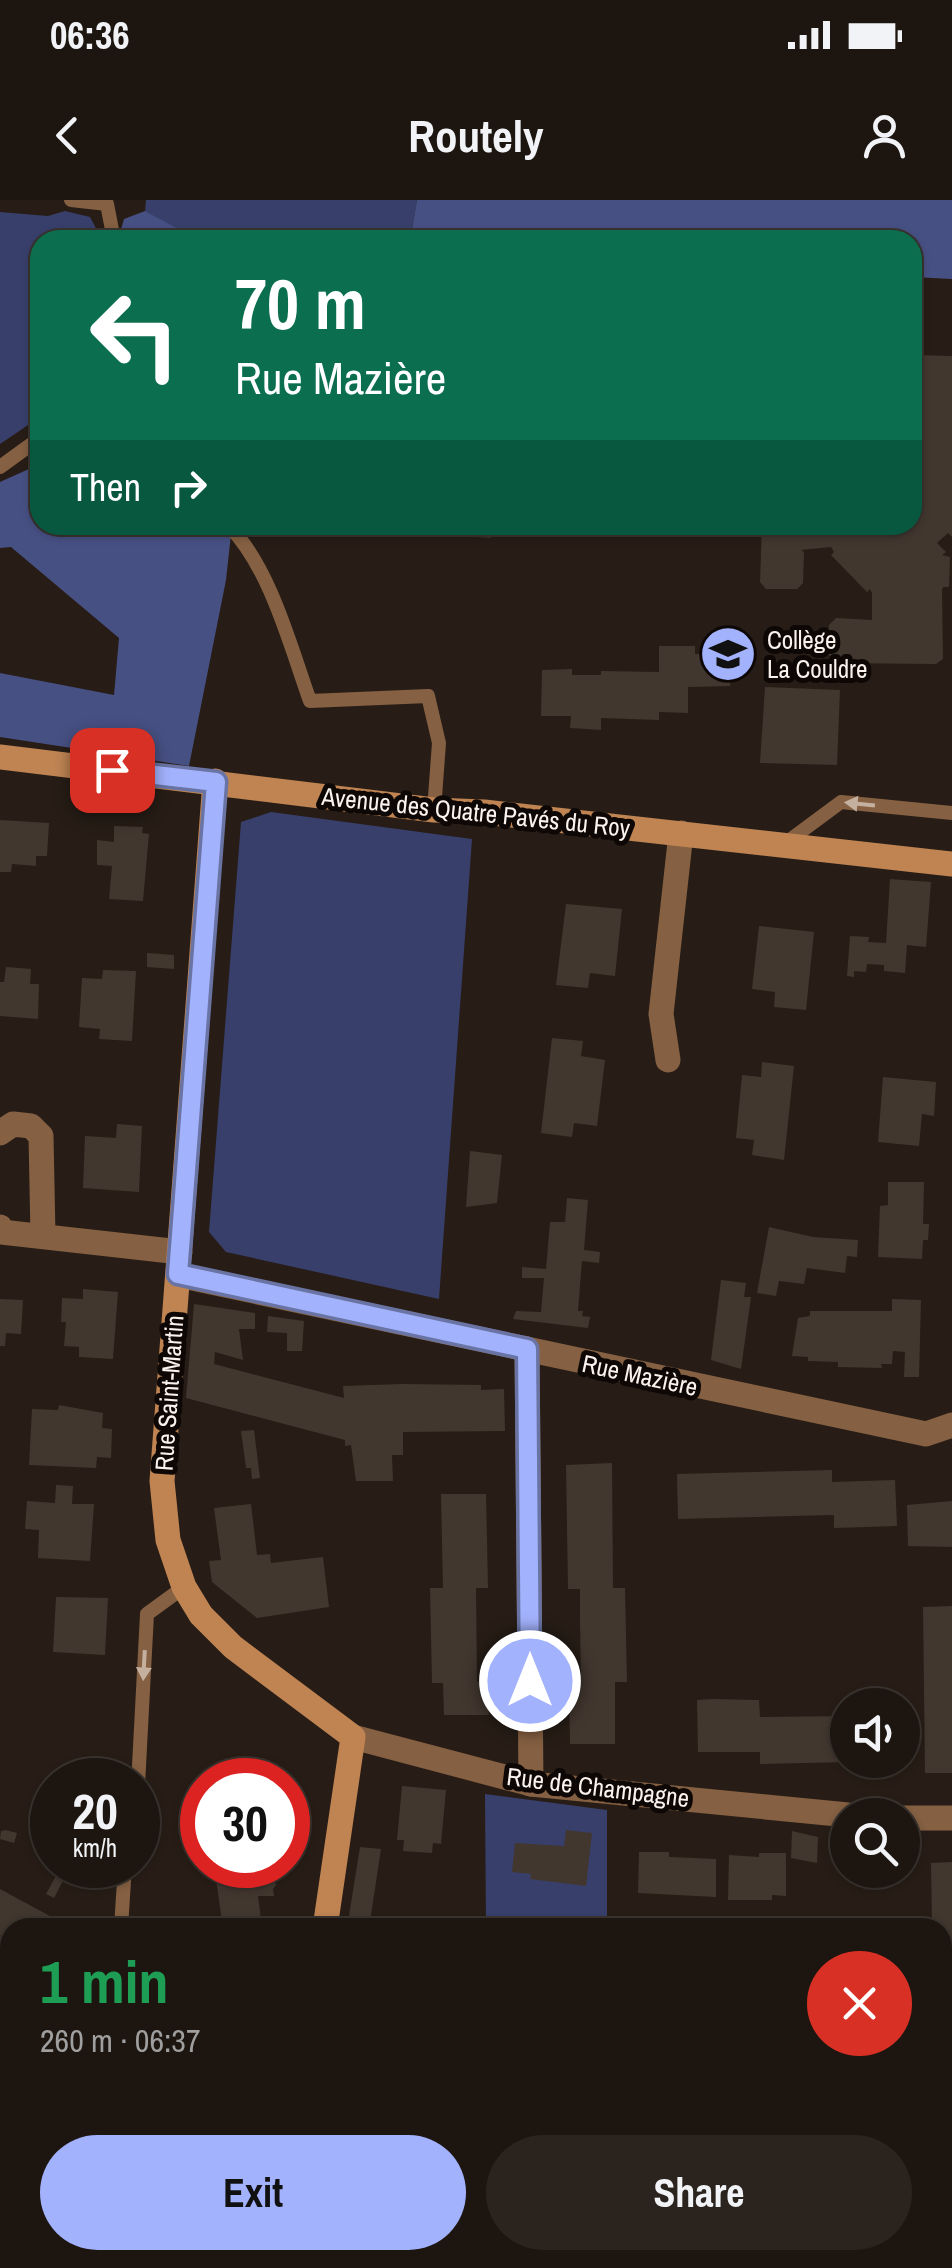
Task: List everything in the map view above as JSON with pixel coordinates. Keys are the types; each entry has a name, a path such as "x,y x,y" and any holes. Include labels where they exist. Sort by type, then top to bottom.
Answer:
{"street":[{"name":"Avenue des Quatre Pavés du Roy","path":"0,757 434,810 952,864"},
{"name":"Rue Saint-Martin","path":"216,782 162,1481 168,1540 184,1586 201,1615 233,1647 353,1737"},
{"path":"668,1060 661,1014 681,833"},
{"path":"0,1133 13,1124 31,1126 41,1136 43,1236"},
{"name":"Rue Mazière","path":"0,1228 1,1232 43,1236 179,1263 527,1349 952,1441"},
{"path":"527,1349 531,1784"},
{"path":"926,1434 952,1425"},
{"path":"327,1918 353,1737"},
{"name":"Rue de Champagne","path":"353,1737 531,1784 830,1813"},
{"path":"920,1818 952,1818"}],"lane":[{"path":"71,200 107,202 112,230"},
{"path":"0,467 30,445"},
{"path":"238,535 272,599 310,701 428,696 439,743 434,810"},
{"path":"782,845 841,802 952,813"},
{"path":"139,1758 147,1614 184,1586"},
{"path":"121,1918 123,1888"}],"shaded area":[{"path":"146,200 417,200 412,230 178,230 145,211"},
{"path":"417,200 952,200 952,279 922,277 922,230 412,230"},
{"path":"65,211 90,217 97,230 30,230 30,424 0,444 0,212 48,216"},
{"path":"145,211 180,230 121,230 124,219"},
{"path":"30,468 30,535 231,535 226,580 189,766 0,737 0,673 114,695 119,638 11,547 0,548 0,482"},
{"path":"271,812 472,839 439,1299 226,1252 209,1232 241,822"},
{"path":"485,1794 607,1810 607,1918 486,1918"}],"building":[{"path":"922,355 952,356 952,537 948,533 937,543 946,552 942,555 950,557 949,587 942,590 943,659 936,664 835,663 828,654 829,625 836,618 872,620 872,593 831,555 831,547 801,550 803,583 797,589 766,589 760,582 762,535 922,535"},
{"path":"659,646 695,646 695,654 710,654 709,673 730,673 730,686 688,687 688,713 659,712 659,720 601,718 601,730 570,728 571,716 541,716 542,670 572,669 572,675 659,672"},
{"path":"765,687 840,690 837,765 760,763"},
{"path":"0,820 49,823 47,856 36,856 36,866 12,864 11,872 0,872"},
{"path":"114,826 143,827 142,833 149,834 143,901 109,899 112,866 97,865 97,840 114,842"},
{"path":"890,879 931,882 926,947 907,945 905,973 867,964 866,972 854,971 854,977 847,976 850,936 886,943"},
{"path":"566,904 622,909 615,976 590,973 588,988 556,985"},
{"path":"759,926 814,932 806,1010 774,1007 775,992 752,989"},
{"path":"147,953 174,955 174,969 147,967"},
{"path":"6,967 31,969 30,984 39,984 38,1019 0,1016 0,982 4,982"},
{"path":"103,970 136,971 132,1041 99,1039 100,1029 79,1027 82,978 102,979"},
{"path":"552,1038 583,1041 581,1056 605,1060 597,1126 574,1123 572,1137 541,1133"},
{"path":"762,1062 794,1066 784,1160 752,1155 754,1140 736,1138 742,1075 761,1077"},
{"path":"883,1077 936,1082 934,1116 922,1114 919,1146 878,1142"},
{"path":"117,1124 142,1126 139,1192 83,1188 85,1136 116,1138"},
{"path":"470,1151 502,1155 497,1203 466,1207"},
{"path":"888,1182 924,1182 923,1224 929,1224 922,1259 878,1257 880,1206 888,1205"},
{"path":"567,1198 588,1200 584,1250 600,1252 599,1263 582,1261 578,1311 590,1317 588,1328 513,1319 516,1311 541,1312 544,1278 522,1278 522,1267 546,1269 550,1222 565,1222"},
{"path":"769,1227 813,1237 858,1240 857,1257 847,1256 845,1273 807,1268 804,1284 779,1281 776,1296 757,1293"},
{"path":"721,1280 746,1283 744,1297 751,1297 741,1369 711,1360"},
{"path":"83,1289 118,1292 113,1359 79,1357 79,1347 64,1346 62,1298 83,1299"},
{"path":"0,1299 23,1300 21,1334 6,1333 5,1346 0,1346"},
{"path":"892,1299 921,1300 919,1377 904,1377 905,1352 893,1351 892,1364 881,1364 882,1368 838,1367 838,1362 792,1356 798,1318 810,1316 810,1311 892,1311"},
{"path":"194,1304 255,1313 255,1329 239,1329 243,1360 215,1352 214,1364 344,1398 343,1386 481,1385 481,1390 504,1389 505,1431 403,1432 403,1455 392,1455 393,1481 356,1481 351,1445 345,1446 345,1440 186,1398"},
{"path":"268,1316 304,1321 302,1351 287,1351 287,1333 267,1332"},
{"path":"59,1405 103,1413 102,1428 112,1429 111,1458 97,1457 96,1468 29,1465 32,1409 58,1410"},
{"path":"254,1430 260,1478 252,1479 251,1468 246,1468 241,1431"},
{"path":"612,1463 613,1588 625,1588 627,1682 615,1682 615,1744 570,1744 569,1683 581,1682 580,1589 568,1589 566,1465"},
{"path":"832,1470 832,1482 895,1480 897,1526 834,1528 834,1515 678,1519 677,1474"},
{"path":"56,1485 73,1486 72,1504 94,1504 90,1561 38,1558 39,1530 25,1529 27,1501 55,1503"},
{"path":"441,1494 486,1494 488,1588 476,1588 477,1682 488,1682 489,1715 444,1715 443,1683 432,1683 430,1588 443,1588"},
{"path":"952,1501 952,1547 908,1546 907,1505"},
{"path":"251,1504 257,1555 270,1554 271,1563 323,1557 329,1607 257,1618 212,1582 209,1561 221,1560 214,1508"},
{"path":"56,1597 108,1598 105,1655 53,1652"},
{"path":"952,1606 952,1773 925,1773 923,1607"},
{"path":"697,1700 759,1700 760,1717 830,1716 830,1762 760,1764 760,1752 698,1752"},
{"path":"402,1786 446,1790 441,1844 433,1843 432,1853 403,1851 404,1840 397,1840"},
{"path":"566,1830 592,1833 586,1886 530,1879 531,1874 512,1872 515,1843 564,1846"},
{"path":"1,1831 17,1833 14,1843 0,1839"},
{"path":"792,1831 818,1837 817,1863 791,1858"},
{"path":"360,1847 381,1849 371,1918 349,1918"},
{"path":"639,1852 716,1859 716,1897 638,1893"},
{"path":"759,1853 786,1853 786,1896 772,1895 772,1900 728,1900 729,1855 759,1857"},
{"path":"952,1862 952,1918 932,1918 931,1863"},
{"path":"49,1888 59,1888 54,1898 46,1894"},
{"path":"217,1888 274,1888 274,1896 258,1896 261,1918 222,1918"},
{"path":"0,1889 54,1918 0,1918"}],"place":[{"name":"Collège La Couldre","path":"728,654"}],"route":[{"path":"112,770 216,782 178,1274 527,1349 530,1681"}]}
